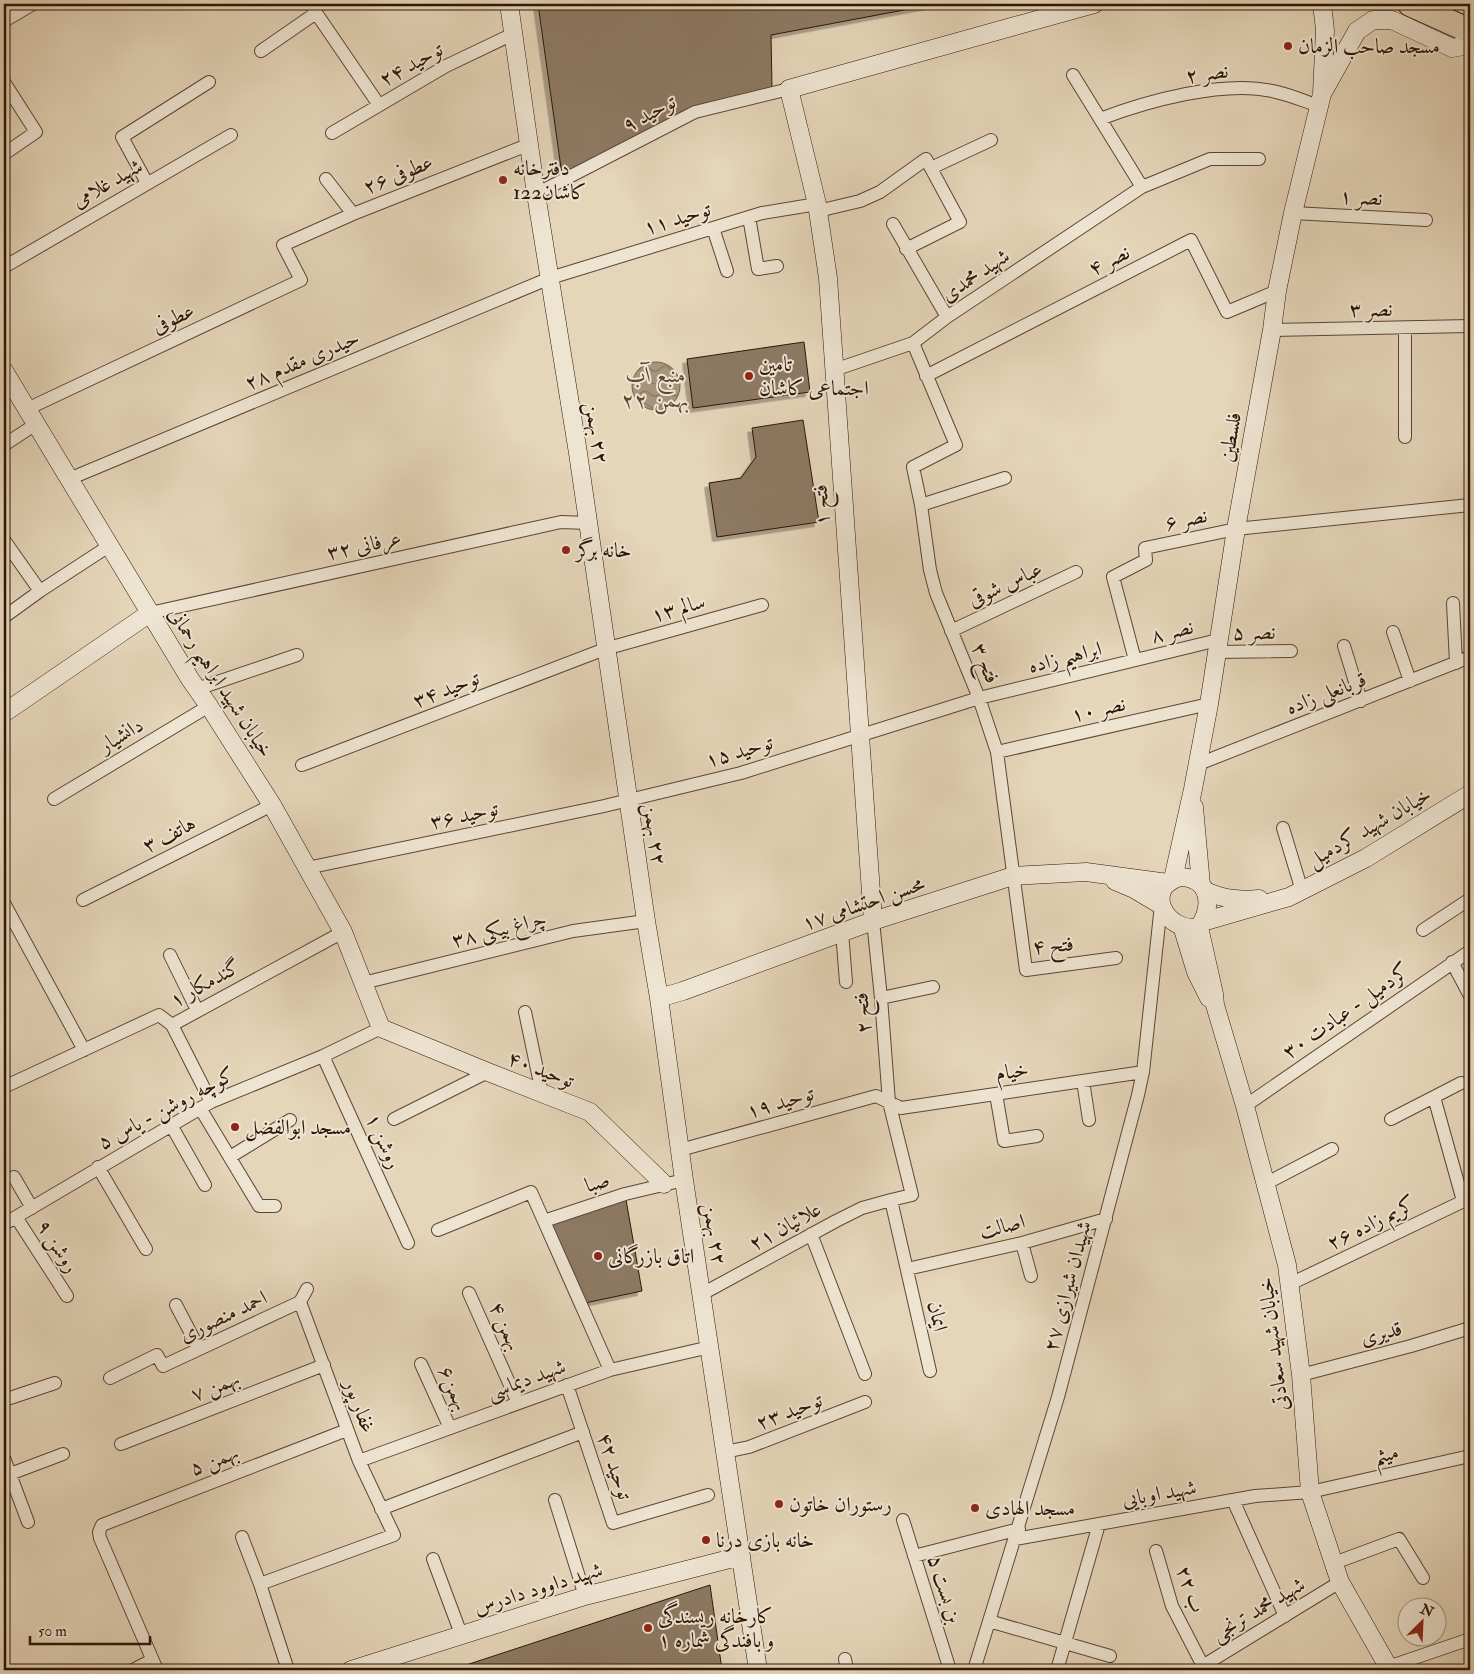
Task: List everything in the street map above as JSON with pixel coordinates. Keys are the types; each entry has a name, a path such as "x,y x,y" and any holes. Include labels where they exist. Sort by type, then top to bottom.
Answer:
{"highway":[{"path":"1410,4 1470,30"},
{"path":"1440,4 1470,24"}],"street":[{"path":"4,21 33,4"},
{"name":"٢٢ بهمن","path":"509,4 536,194 578,453 628,801 659,998 684,1180 758,1670"},
{"path":"789,88 1094,4"},
{"name":"فلسطین","path":"1193,789 1209,704 1236,529 1272,330 1277,291 1293,213 1320,100 1325,30 1322,4"},
{"path":"261,51 313,8 379,105"},
{"name":"فلسطین","path":"1320,100 1357,31 1373,20 1392,20 1452,48 1470,45"},
{"name":"توحید ۲۴","path":"332,133 446,66 513,34"},
{"path":"1073,75 1142,187"},
{"path":"4,82 36,132 4,154"},
{"path":"147,183 122,137 209,82"},
{"name":"توحید ۹","path":"536,194 695,112 789,88"},
{"name":"فتح ۱","path":"789,88 817,208 828,278 873,921"},
{"name":"نصر ۲","path":"1100,119 1165,99 1228,89 1271,90 1320,100"},
{"name":"شهید غلامی","path":"4,267 231,135"},
{"path":"906,249 960,222 931,168 991,140"},
{"name":"عطوفی ۲۶","path":"283,244 353,214 530,144"},
{"name":"توحید ۱۱","path":"550,278 762,212 817,208 860,201 880,192 926,159 931,168"},
{"name":"شهید محمدی","path":"834,370 913,342 947,317 1142,187 1210,159 1259,160"},
{"path":"326,179 353,214"},
{"name":"نصر ۱","path":"1293,213 1426,220"},
{"path":"748,216 758,269 777,266"},
{"path":"892,224 947,317"},
{"path":"713,228 727,271"},
{"name":"نصر ۴","path":"926,376 1191,240 1227,312 1277,291"},
{"name":"عطوفی","path":"27,409 300,280 283,244"},
{"name":"حیدری مقدم ۲۸","path":"69,479 550,278"},
{"name":"نصر ۳","path":"1272,330 1470,326"},
{"path":"1405,328 1405,437"},
{"path":"913,342 926,376"},
{"name":"خیابان شهید ابراهیم رحمانی","path":"4,371 150,613 272,805 343,932 381,1028"},
{"name":"فتح ۳","path":"926,376 956,445 913,467 922,505 930,570 936,593 979,698 997,752 1013,876"},
{"path":"4,444 36,424"},
{"path":"922,505 1005,478"},
{"name":"نصر ۶","path":"1135,660 1113,577 1146,560 1145,548 1236,529 1470,505"},
{"name":"عرفانی ۳۲","path":"150,613 561,522 587,523"},
{"path":"4,540 40,591"},
{"path":"4,617 109,546"},
{"name":"عباس شوقی","path":"951,631 1076,572"},
{"path":"1453,603 1456,663"},
{"name":"سالم ۱۳","path":"606,649 762,605"},
{"path":"4,713 150,613"},
{"path":"1393,632 1410,682"},
{"name":"نصر ۵","path":"1218,646 1291,651"},
{"name":"نصر ۸","path":"1135,660 1218,646"},
{"path":"1344,646 1361,701"},
{"name":"توحید ۳۴","path":"302,766 606,649"},
{"path":"197,689 297,655"},
{"name":"قربانعلی زاده","path":"1196,765 1470,657"},
{"name":"ابراهیم زاده","path":"860,736 979,698 1135,660"},
{"name":"نصر ۱۰","path":"997,752 1209,704"},
{"name":"دانشیار","path":"54,799 209,706"},
{"name":"توحید ۱۵","path":"628,801 741,773 860,736"},
{"path":"1193,789 1170,881 1161,893 1161,905 1169,918 1194,925 1295,894"},
{"path":"1193,789 1203,888 1208,908 1194,925"},
{"name":"خیابان شهید کردمیل","path":"1295,894 1366,858 1470,794"},
{"name":"توحید ۳۶","path":"307,868 628,801"},
{"name":"هاتف ۳","path":"84,900 272,805"},
{"path":"1283,828 1295,894"},
{"name":"محسن احتشامی ۱۷","path":"1086,872 1127,886 1161,905"},
{"name":"محسن احتشامی ۱۷","path":"659,998 683,991 873,921 1013,876 1086,872 1170,881"},
{"name":"فتح ۴","path":"1013,876 1026,970 1116,958"},
{"path":"1170,881 1188,877 1195,880 1203,888 1225,899 1246,901 1295,894"},
{"path":"1423,930 1470,898"},
{"path":"4,903 84,1050"},
{"name":"شهیدان شیرازی ۲۷","path":"974,1670 1058,1397 1143,1072 1161,905"},
{"name":"چراغ بیکی ۳۸","path":"363,983 572,932 646,921"},
{"name":"فتح ۲","path":"873,921 889,1102 912,1195 891,1200"},
{"name":"خیابان شهید سعادتی","path":"1194,925 1196,972 1210,1000 1215,1005 1245,1106 1287,1265 1301,1375 1310,1492 1340,1582 1389,1668"},
{"name":"گندمکار ۱","path":"4,1087 159,1015 172,1024 343,932"},
{"path":"842,932 846,982"},
{"name":"کردمیل - عبادت ۳۰","path":"1245,1106 1470,951"},
{"path":"170,955 197,1010"},
{"path":"1452,962 1470,996"},
{"path":"881,998 932,987"},
{"path":"525,1012 542,1094"},
{"path":"172,1024 211,1102"},
{"name":"کوچه روشن - یاس ۵","path":"4,1224 211,1102 323,1056 381,1028"},
{"name":"توحید ۴۰","path":"381,1028 590,1112 664,1184"},
{"name":"روشن ۱","path":"323,1056 408,1243"},
{"path":"394,1119 488,1072"},
{"name":"خیام","path":"889,1102 901,1108 1143,1072"},
{"path":"1083,1081 1090,1120"},
{"path":"1391,1119 1461,1083"},
{"path":"996,1094 1004,1141 1037,1136"},
{"name":"توحید ۱۹","path":"680,1150 876,1096 889,1102"},
{"path":"1434,1097 1467,1199"},
{"path":"200,1108 259,1206 275,1206"},
{"path":"230,1157 290,1120"},
{"path":"171,1125 205,1185"},
{"path":"1265,1184 1332,1149"},
{"path":"98,1167 146,1248"},
{"path":"14,1177 32,1208"},
{"name":"صبا","path":"544,1221 625,1194 684,1180"},
{"path":"438,1230 531,1192 610,1370"},
{"name":"کریم زاده ۲۶","path":"1290,1284 1467,1199"},
{"name":"علائیان ۲۱","path":"702,1294 862,1208 891,1200"},
{"name":"ایمان","path":"891,1200 930,1371"},
{"name":"روشن ۹","path":"16,1217 66,1296"},
{"name":"اصالت","path":"907,1269 1022,1242 1106,1219"},
{"path":"811,1234 865,1374"},
{"path":"1022,1242 1031,1276"},
{"path":"300,1302 307,1289"},
{"name":"بهمن ۴","path":"469,1293 518,1403"},
{"name":"احمد منصوری","path":"110,1378 157,1355 163,1366 300,1302"},
{"name":"غفار پور","path":"260,1584 394,1535 359,1461 300,1302"},
{"path":"176,1304 199,1349"},
{"name":"قدیری","path":"1301,1375 1411,1346 1470,1328"},
{"name":"شهید دیماسی","path":"359,1461 610,1370 710,1347"},
{"name":"بهمن۶","path":"421,1364 450,1428"},
{"name":"بهمن ۷","path":"121,1444 324,1365"},
{"path":"4,1400 55,1383"},
{"name":"توحید ۴۲","path":"567,1385 613,1524 708,1495"},
{"name":"توحید ۲۳","path":"725,1452 749,1447 824,1415 865,1402"},
{"name":"بهمن ۵","path":"154,1665 99,1532 102,1525 347,1430"},
{"path":"381,1509 583,1432"},
{"path":"10,1474 63,1454"},
{"name":"میثم","path":"1310,1492 1470,1456"},
{"path":"4,1458 28,1522"},
{"name":"شهید اوبایی","path":"914,1556 1017,1534 1099,1524 1256,1496 1310,1492"},
{"path":"554,1500 585,1596"},
{"path":"1233,1500 1285,1616"},
{"name":"بن بست ۵","path":"903,1520 950,1670"},
{"path":"1057,1670 1099,1524"},
{"path":"242,1537 260,1584 288,1670"},
{"path":"1334,1563 1399,1539 1423,1578"},
{"name":"ب ۲۲","path":"1156,1551 1172,1606 1200,1668"},
{"name":"شهید داوود دادرس","path":"351,1670 585,1596 741,1556"},
{"path":"432,1558 461,1634"},
{"name":"شهید محمد ترنجی","path":"1200,1668 1340,1582"},
{"path":"989,1621 1110,1656"},
{"path":"1389,1668 1470,1639"},
{"path":"133,1670 154,1665"}],"water":[{"name":"منبع آب ۲۲ بهمن","path":"656,362 665,364 673,369 678,377 680,386 678,395 673,403 665,408 656,410 647,408 639,403 634,395 632,386 634,377 639,369 647,364"}],"building":[{"path":"538,4 936,4 771,35 772,89 685,110 562,175"},
{"name":"تامین اجتماعی کاشان","path":"804,342 810,392 693,408 687,359"},
{"path":"803,420 819,522 717,537 709,483 741,478 756,457 752,428"},
{"name":"اتاق بازرگانی","path":"625,1194 642,1291 580,1304 544,1221"},
{"name":"کارخانه ریسندگی و بافندگی شماره ۱","path":"710,1585 722,1670 451,1670"}],"place":[{"name":"مسجد صاحب الزمان","path":"1288,46"},
{"name":"دفترخانه 122کاشان","path":"503,180"},
{"name":"تامین اجتماعی کاشان","path":"749,376"},
{"name":"خانه برگر","path":"566,550"},
{"name":"مسجد ابوالفضل","path":"235,1127"},
{"name":"اتاق بازرگانی","path":"598,1256"},
{"name":"رستوران خاتون","path":"779,1504"},
{"name":"مسجد الهادی","path":"975,1508"},
{"name":"خانه بازی درنا","path":"706,1540"},
{"name":"کارخانه ریسندگی و بافندگی شماره ۱","path":"648,1628"}]}
